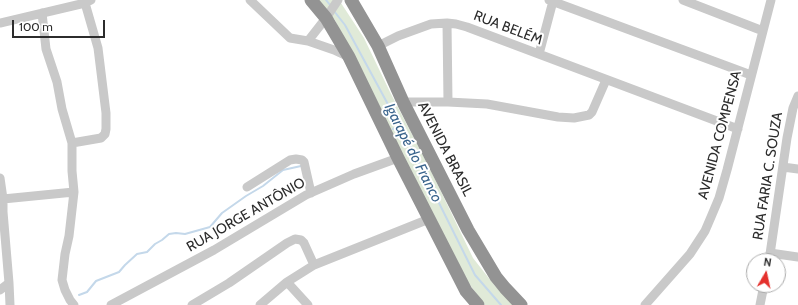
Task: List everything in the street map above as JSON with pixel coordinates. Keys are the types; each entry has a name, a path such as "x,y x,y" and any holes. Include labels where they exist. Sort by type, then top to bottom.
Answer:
{"highway":[{"path":"311,0 328,16 429,219 466,290 478,305"},
{"name":"AVENIDA BRASIL","path":"351,0 378,46 403,102 468,230 496,277 521,305"}],"street":[{"path":"250,0 290,38 308,41 349,57"},
{"path":"308,41 328,16 338,0"},
{"path":"683,0 763,31"},
{"name":"AVENIDA COMPENSA","path":"645,305 690,254 705,231 719,198 771,0"},
{"path":"0,23 88,1 98,48 106,113 106,130 105,134 101,138 72,143"},
{"path":"539,54 551,1 751,75"},
{"path":"42,13 46,49 57,82 62,109 72,143 74,192 62,280 65,290 74,305"},
{"path":"447,23 448,102"},
{"name":"RUA BELÉM","path":"378,46 398,36 431,24 456,24 738,129"},
{"path":"403,102 487,104 558,117 574,118 589,115 592,112 606,80"},
{"name":"RUA FARIA C. SOUZA","path":"771,253 787,138 793,108 798,96"},
{"name":"RUA JORGE ANTÔNIO","path":"111,305 214,250 306,195 354,174 398,158"},
{"path":"247,187 290,160 296,159 304,162 311,193"},
{"path":"783,167 798,169"},
{"path":"0,178 3,199 1,212 10,305"},
{"path":"3,199 74,192"},
{"path":"260,305 287,282 314,265 429,219"},
{"path":"192,305 229,283 295,239 301,240 304,243 314,265"},
{"path":"786,258 798,258"},
{"path":"287,282 308,305"},
{"path":"0,290 9,283"},
{"path":"760,305 762,293"}],"green space":[{"path":"318,0 339,0 364,38 473,258 495,286 514,305 485,305 467,281 382,118 335,20"}],"waterway":[{"name":"Igarapé do Franco","path":"326,0 330,5"},
{"name":"Igarapé do Franco","path":"334,11 345,25 410,145 475,275 501,305"},
{"name":"Igarapé do Franco","path":"393,129 400,126"},
{"path":"79,295 87,292 96,281 119,272 137,254 147,252 169,234 185,234 210,227 222,213 263,186 283,170 301,166"}]}
